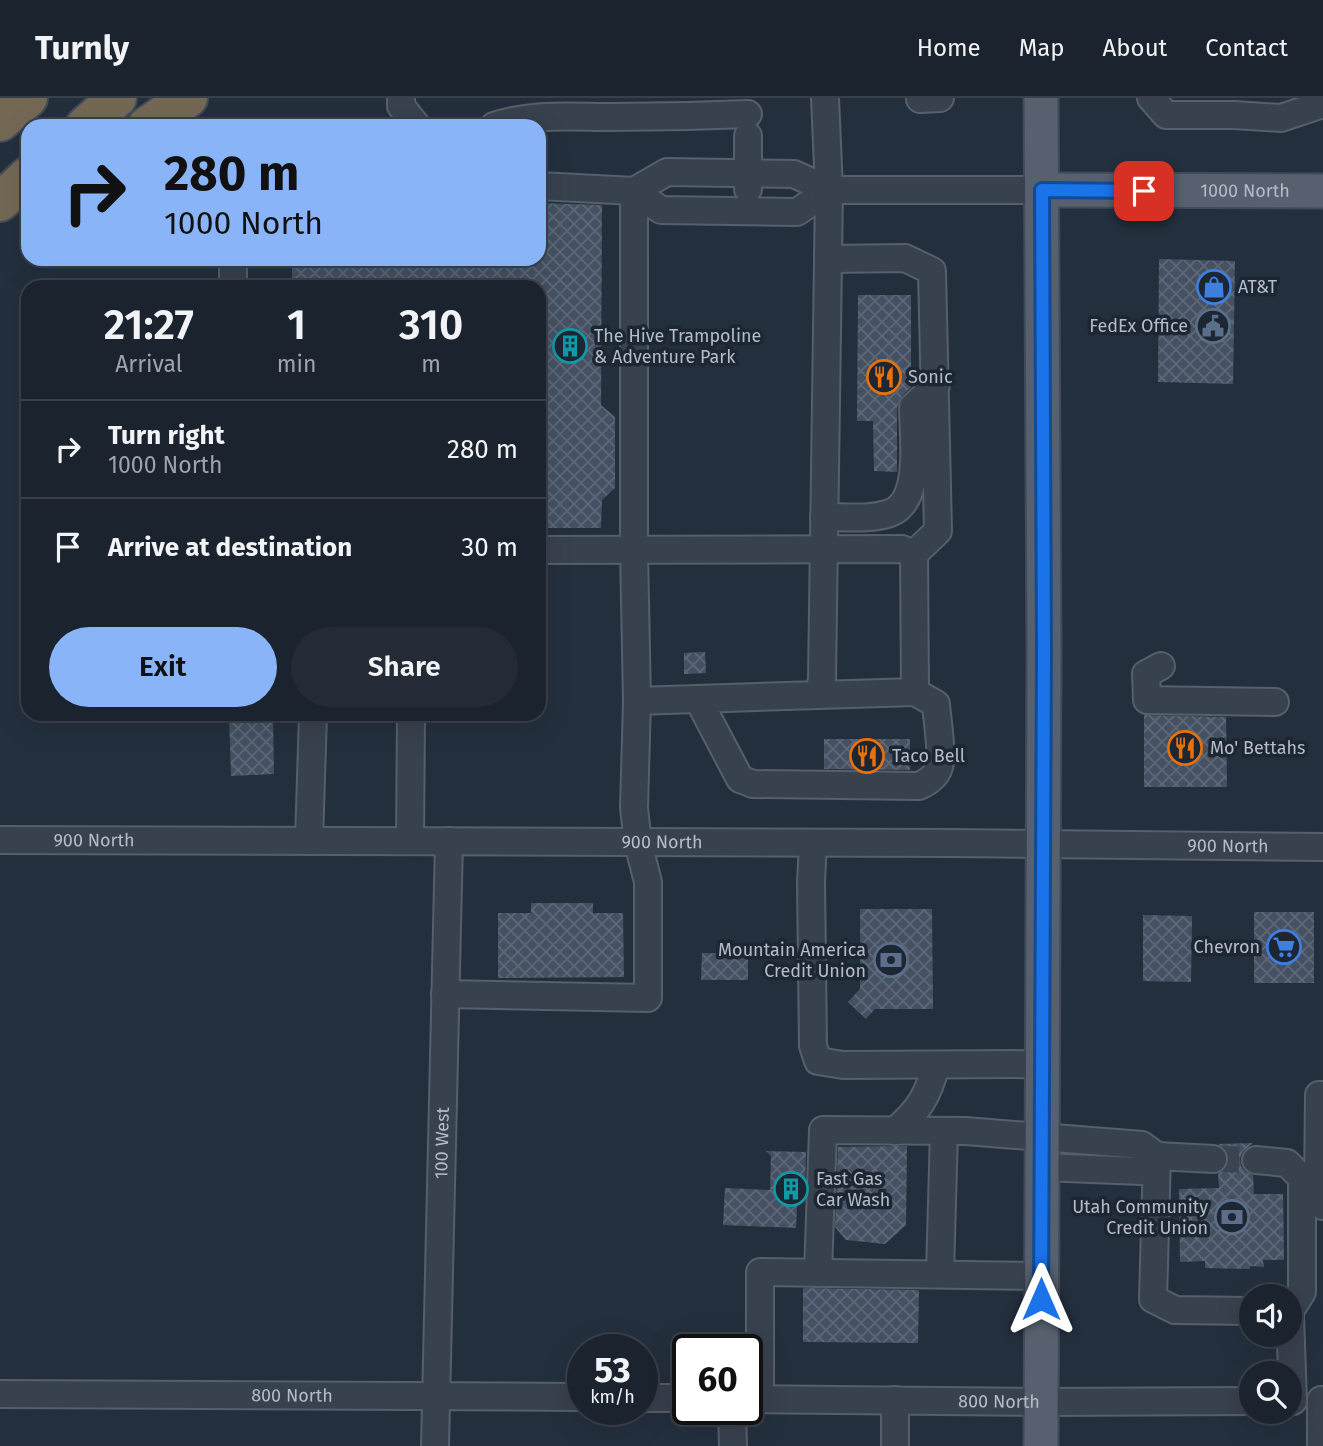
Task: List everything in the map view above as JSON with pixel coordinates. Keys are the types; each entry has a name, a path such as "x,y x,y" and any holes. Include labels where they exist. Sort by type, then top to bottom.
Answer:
{"highway":[{"path":"0,122 29,98"},
{"path":"93,119 117,98"},
{"path":"157,119 188,98"},
{"path":"0,202 21,182"},
{"path":"0,227 21,214"}],"main road":[{"path":"1041,98 1041,1446"},
{"name":"1000 North","path":"1042,190 1323,191"}],"street":[{"path":"401,98 401,106 411,119"},
{"path":"818,695 822,680 830,190 825,98"},
{"path":"920,99 940,98"},
{"path":"1151,98 1166,115 1281,118 1323,104"},
{"path":"515,119 546,116 693,117 748,125 748,212"},
{"path":"634,191 667,172 794,174 830,190 1042,190"},
{"path":"546,186 634,191 661,210 748,212 797,212 830,190"},
{"path":"445,994 648,998 648,882 638,844 634,808 637,701 634,551 634,191"},
{"path":"828,259 905,258 932,271 938,531 914,554 915,692"},
{"path":"824,517 872,516 892,512 906,502 913,480 913,407 936,385"},
{"path":"546,550 902,549 914,554"},
{"path":"1161,666 1146,674 1147,700 1275,702"},
{"path":"637,701 915,692 936,704 940,766 931,780 919,786 753,784 740,779 699,701"},
{"path":"309,841 313,721"},
{"path":"410,841 411,721"},
{"name":"900 North","path":"0,840 1323,847"},
{"name":"100 West","path":"435,1446 449,841"},
{"path":"813,844 813,1046 818,1061 844,1065 1042,1064"},
{"path":"895,1130 923,1102 936,1065"},
{"path":"1323,1095 1319,1095 1318,1191 1323,1206"},
{"path":"818,1273 823,1130 944,1131 1142,1171 1157,1156 1213,1159"},
{"path":"940,1274 944,1131"},
{"path":"1157,1156 1153,1299 1175,1310 1239,1311"},
{"path":"1256,1160 1287,1163 1302,1178 1302,1284"},
{"path":"757,1334 760,1272 1042,1276"},
{"name":"800 North","path":"0,1394 567,1397"},
{"name":"800 North","path":"763,1399 1239,1401"},
{"path":"895,1400 895,1446"},
{"path":"1302,1401 1322,1400 1321,1446"},
{"path":"732,1425 733,1446"}],"building":[{"name":"The Hive Trampoline & Adventure Park","path":"546,203 602,205 601,405 615,417 615,488 602,500 601,528 546,528 546,280 292,280 292,266 546,266"},
{"path":"1159,259 1235,261 1233,384 1158,382"},
{"name":"Sonic","path":"858,295 911,295 911,387 902,396 897,407 897,472 874,471 873,421 857,421"},
{"path":"705,652 706,673 684,674 684,653"},
{"name":"Mo' Bettahs","path":"1144,715 1226,717 1227,787 1144,787"},
{"path":"229,721 273,721 274,774 231,776"},
{"name":"Taco Bell","path":"824,739 910,739 910,770 824,769"},
{"path":"531,903 593,903 593,913 623,913 624,977 498,978 498,913 531,913"},
{"path":"860,909 932,909 933,1009 875,1009 866,1019 848,1002 860,989"},
{"name":"Chevron","path":"1254,912 1314,912 1314,983 1254,983"},
{"name":"Chevron","path":"1143,915 1192,916 1191,982 1143,981"},
{"path":"702,953 748,954 748,980 701,980"},
{"path":"1253,1143 1243,1151 1241,1166 1253,1175 1254,1194 1283,1194 1284,1260 1263,1260 1264,1267 1250,1266 1250,1269 1205,1268 1205,1261 1180,1262 1179,1189 1219,1188 1218,1174 1226,1168 1229,1159 1227,1151 1218,1144"},
{"path":"907,1146 906,1225 885,1244 846,1240 835,1227 838,1147"},
{"name":"Fast Gas Car Wash","path":"766,1151 806,1152 805,1194 798,1185 796,1228 723,1225 725,1188 770,1190 771,1156"},
{"path":"803,1288 919,1290 918,1343 803,1342"}],"tunnel":[{"path":"1213,1159 1256,1160"}],"place":[{"name":"AT&T","path":"1214,287"},
{"name":"FedEx Office","path":"1213,326"},
{"name":"The Hive Trampoline & Adventure Park","path":"570,346"},
{"name":"Sonic","path":"884,377"},
{"name":"Mo' Bettahs","path":"1185,748"},
{"name":"Taco Bell","path":"867,756"},
{"name":"Chevron","path":"1284,947"},
{"name":"Mountain America Credit Union","path":"891,960"},
{"name":"Fast Gas Car Wash","path":"791,1189"},
{"name":"Utah Community Credit Union","path":"1232,1217"}],"route":[{"path":"1041,1299 1044,653 1042,190 1144,191"}]}
